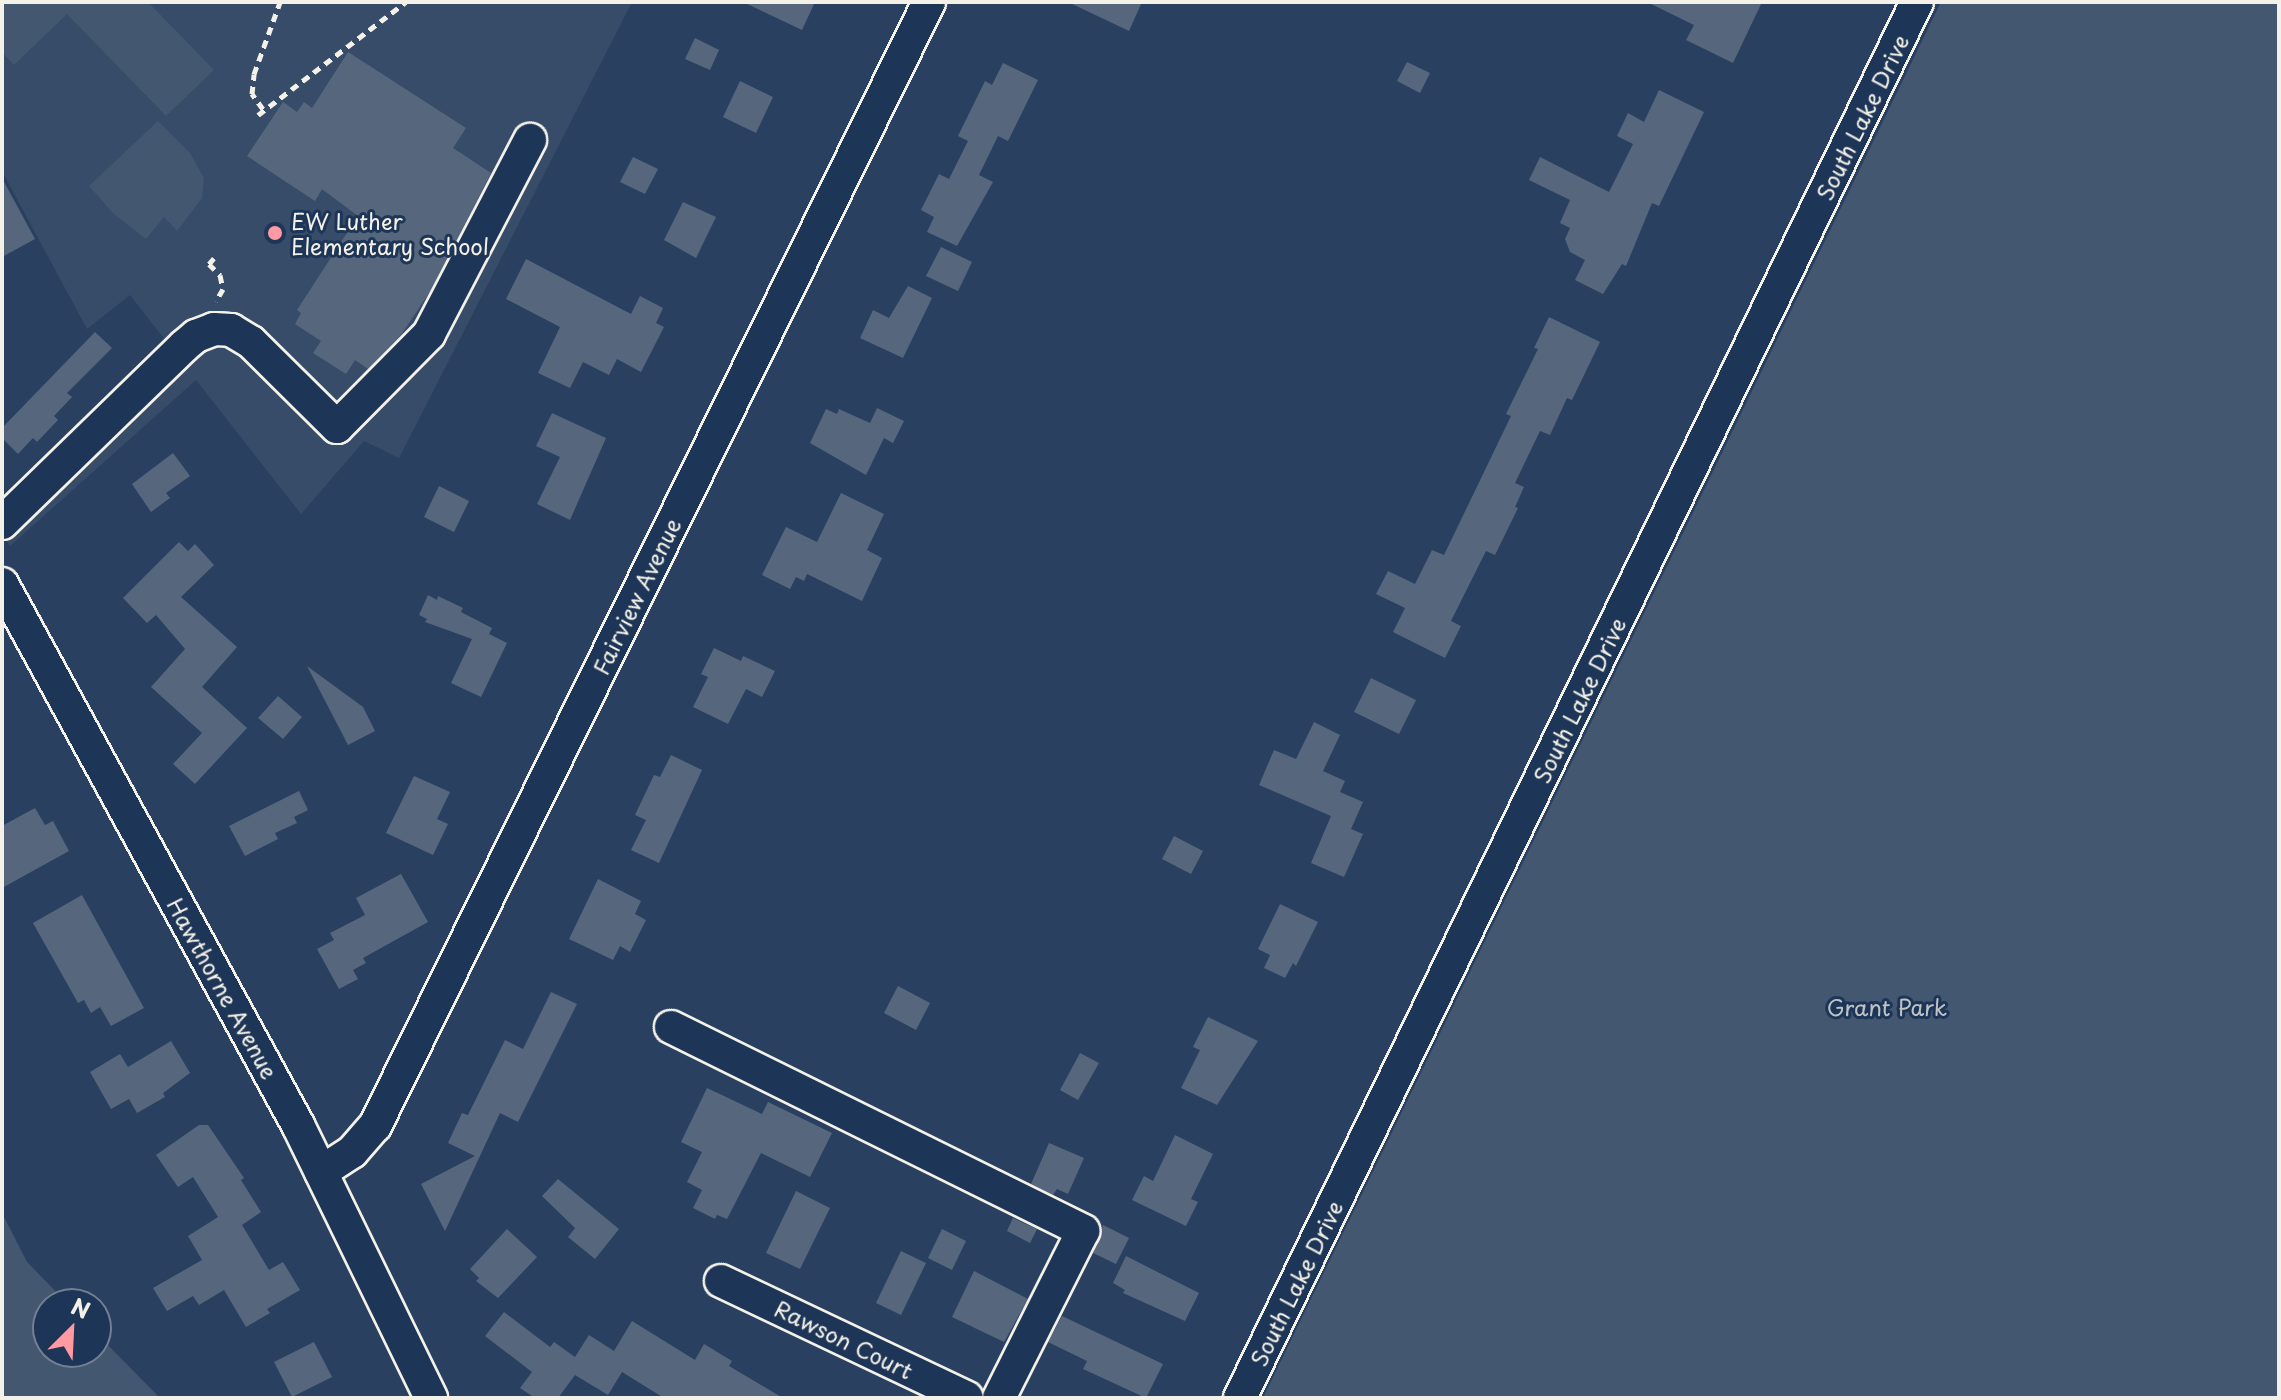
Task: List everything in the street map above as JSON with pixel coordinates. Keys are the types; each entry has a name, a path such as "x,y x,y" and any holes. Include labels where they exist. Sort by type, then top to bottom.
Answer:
{"street":[{"name":"Fairview Avenue","path":"321,1172 352,1152 375,1126 929,2"},
{"name":"South Lake Drive","path":"1240,1398 1917,2"},
{"path":"2,523 184,346 196,336 214,329 231,330 251,342 337,427 429,334 530,140"},
{"name":"Hawthorne Avenue","path":"2,584 321,1172 431,1398"},
{"path":"671,1027 1083,1231 999,1398"},
{"name":"Rawson Court","path":"721,1281 967,1398"}],"path":[{"path":"264,109 252,94 254,74 280,2"},
{"path":"258,115 406,2"}],"shaded area":[{"name":"EW Luther Elementary School","path":"2,2 632,2 399,458 364,441 301,514 196,380 10,546 2,532 2,499 169,345 130,295 87,329 2,171"}],"green space":[{"path":"2,2 148,2 214,70 166,116 67,14 14,65 2,52"},
{"name":"Grant Park","path":"1941,2 2279,2 2279,1398 1263,1398"},
{"path":"158,121 190,153 204,178 202,198 177,231 164,217 146,239 114,214 89,186"},
{"path":"2,1213 27,1262 52,1288 32,1288 32,1368 112,1368 112,1349 160,1398 2,1398"}],"building":[{"path":"743,2 815,2 802,30"},
{"path":"1068,2 1142,2 1129,31"},
{"path":"1647,2 1762,2 1733,63 1686,40 1694,25"},
{"path":"695,38 719,50 710,70 685,59"},
{"path":"348,52 466,128 453,148 491,173 431,290 401,335 368,369 355,360 346,374 313,353 321,341 295,324 301,313 297,310 358,216 322,189 315,201 247,156 283,102 297,112 304,102 312,108"},
{"path":"1407,62 1430,73 1420,93 1397,81"},
{"path":"1003,63 1038,80 1008,141 998,136 979,175 993,182 957,246 927,232 934,217 921,210 939,174 949,179 968,141 958,136 985,81 992,85"},
{"path":"740,81 773,97 756,133 723,117"},
{"path":"1659,90 1704,112 1659,206 1652,203 1626,266 1622,264 1603,294 1575,280 1585,260 1570,252 1565,239 1570,228 1560,223 1570,200 1529,180 1540,157 1609,192 1633,144 1617,136 1628,113 1644,122"},
{"path":"633,157 658,169 645,194 620,182"},
{"path":"2,178 35,239 2,257"},
{"path":"683,202 716,217 696,258 664,240"},
{"path":"941,247 972,262 958,291 926,276"},
{"path":"526,259 631,314 640,296 663,308 656,323 664,327 641,372 617,359 609,375 583,362 570,388 538,373 560,327 506,299"},
{"path":"908,286 932,298 903,358 860,338 873,310 889,318"},
{"path":"1549,317 1600,342 1572,400 1567,398 1550,435 1540,431 1515,483 1524,487 1515,507 1518,508 1495,555 1486,551 1451,621 1461,626 1445,658 1393,632 1405,608 1376,594 1388,571 1415,584 1432,550 1444,555 1511,416 1506,414 1538,349 1534,348"},
{"path":"95,332 112,348 67,393 72,397 54,416 58,420 37,442 33,438 18,454 2,438 2,428"},
{"path":"877,408 904,421 893,443 884,438 866,475 810,443 826,409 837,414 839,409 870,423"},
{"path":"552,413 606,438 570,520 537,504 560,457 536,446"},
{"path":"173,453 190,476 166,493 170,498 151,512 132,484"},
{"path":"439,486 469,501 454,532 424,517"},
{"path":"841,493 884,514 867,550 882,558 862,601 807,574 804,581 796,577 790,589 762,575 786,527 817,542"},
{"path":"179,542 188,551 195,544 214,565 181,597 237,647 202,687 247,728 195,784 173,764 202,733 151,687 185,649 156,615 147,623 123,598"},
{"path":"428,595 437,600 438,596 463,608 461,612 492,628 489,634 507,643 481,697 451,683 472,639 425,622 427,619 419,615"},
{"path":"714,648 741,661 743,656 775,671 762,697 746,689 728,724 693,707 708,677 701,674"},
{"path":"307,666 363,707 375,731 348,745"},
{"path":"1371,678 1416,700 1399,734 1354,712"},
{"path":"278,696 302,717 283,739 258,718"},
{"path":"1314,722 1340,735 1323,771 1345,781 1340,792 1363,802 1351,829 1363,834 1344,877 1311,863 1331,816 1259,785 1274,750 1296,759"},
{"path":"671,755 702,770 659,863 631,850 646,820 635,815 654,775 660,777"},
{"path":"414,776 450,792 437,819 448,824 433,855 386,833"},
{"path":"299,791 308,810 294,817 297,823 275,833 278,839 245,856 229,826"},
{"path":"35,808 45,825 53,821 69,851 2,888 2,826"},
{"path":"1174,836 1203,851 1191,874 1162,859"},
{"path":"401,874 428,922 363,958 366,963 353,970 358,979 339,989 317,949 334,940 330,933 365,915 356,898"},
{"path":"598,879 641,901 635,914 646,920 630,952 620,946 613,960 569,939"},
{"path":"82,895 144,1008 111,1026 100,1007 91,1013 84,1000 78,1003 33,923"},
{"path":"1280,904 1318,922 1296,966 1293,963 1285,978 1264,968 1270,955 1258,949"},
{"path":"898,986 930,1003 916,1030 884,1013"},
{"path":"551,992 577,1004 518,1122 500,1113 445,1231 421,1184 475,1156 448,1143 462,1113 468,1115 505,1040 523,1049"},
{"path":"1208,1017 1258,1041 1217,1105 1181,1088 1200,1050 1193,1047"},
{"path":"171,1041 190,1073 163,1093 165,1097 137,1113 129,1099 111,1109 90,1072 120,1054 128,1067"},
{"path":"1080,1053 1099,1063 1078,1100 1060,1090"},
{"path":"707,1088 762,1114 768,1102 832,1133 810,1177 761,1153 727,1219 717,1215 715,1219 693,1208 702,1190 687,1182 702,1152 681,1142"},
{"path":"199,1125 208,1125 244,1178 241,1180 261,1212 242,1225 269,1270 283,1262 300,1290 267,1309 270,1313 246,1327 224,1290 199,1305 193,1296 167,1311 153,1288 202,1260 188,1236 218,1217 193,1177 178,1187 156,1155"},
{"path":"1175,1135 1213,1154 1191,1199 1198,1202 1186,1226 1132,1200 1144,1176 1153,1181"},
{"path":"1049,1143 1084,1158 1068,1194 1057,1189 1053,1195 1031,1184"},
{"path":"558,1179 619,1229 595,1259 568,1237 575,1228 542,1196"},
{"path":"796,1191 830,1208 800,1269 766,1253"},
{"path":"1013,1218 1037,1229 1030,1243 1007,1231"},
{"path":"1103,1225 1129,1238 1116,1264 1093,1253"},
{"path":"507,1229 537,1257 498,1298 476,1281 479,1278 470,1269"},
{"path":"942,1229 966,1241 952,1270 928,1258"},
{"path":"901,1251 926,1263 901,1315 876,1303"},
{"path":"1126,1256 1199,1293 1185,1321 1123,1293 1125,1290 1113,1283"},
{"path":"974,1271 1028,1299 1004,1342 952,1317"},
{"path":"504,1312 550,1347 554,1342 575,1357 589,1335 614,1351 632,1321 695,1360 704,1344 732,1361 729,1366 783,1398 664,1398 622,1372 608,1395 575,1375 558,1398 535,1398 520,1388 532,1372 485,1336"},
{"path":"1062,1316 1163,1364 1146,1398 1083,1369 1087,1361 1048,1342"},
{"path":"314,1342 332,1377 292,1397 274,1362"}],"place":[{"name":"EW Luther Elementary School","path":"275,233"}]}
